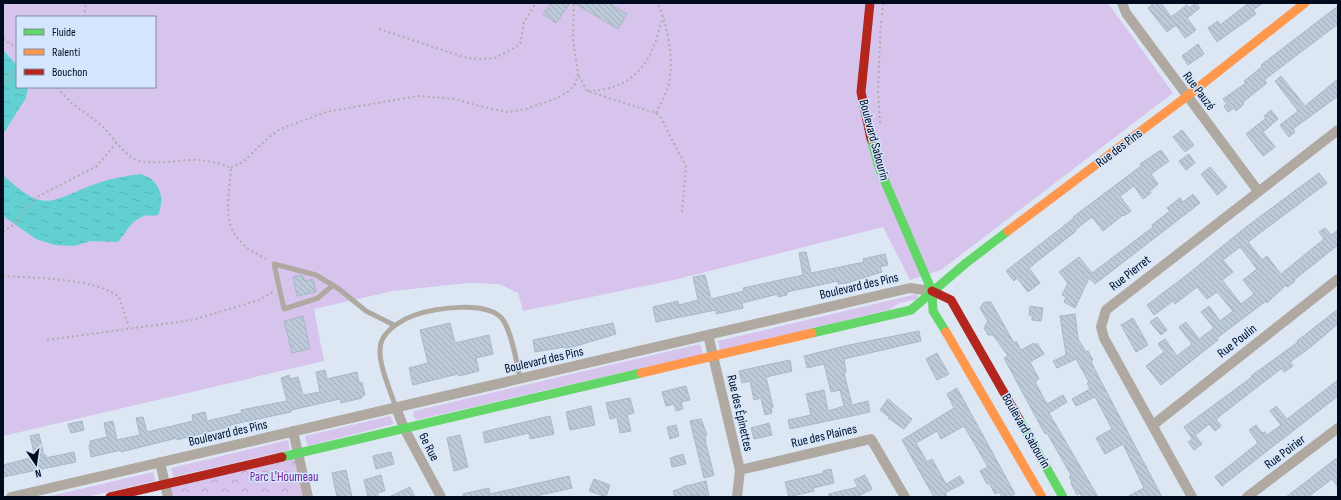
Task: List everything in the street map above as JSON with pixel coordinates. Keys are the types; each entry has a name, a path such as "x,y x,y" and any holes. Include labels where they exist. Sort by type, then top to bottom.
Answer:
{"street":[{"name":"Boulevard Sabourin","path":"870,3 861,92 869,132 880,170 932,291 933,311 1042,497"},
{"name":"Rue des Pins","path":"932,291 966,263 1186,97 1305,3"},
{"name":"Rue Pauzé","path":"1122,4 1126,13 1186,97 1258,191"},
{"name":"Rue Pierret","path":"1192,497 1153,424 1104,338 1101,326 1106,310 1338,130"},
{"name":"Rue Poulin","path":"1153,424 1338,279"},
{"name":"Boulevard des Pins","path":"11,497 910,288 932,291"},
{"name":"Boulevard Sabourin","path":"932,291 951,300 1063,497"},
{"path":"110,497 912,310 932,291"},
{"name":"Rue des Épinettes","path":"708,335 740,470 737,497"},
{"name":"6e Rue","path":"396,408 404,428 441,497"},
{"name":"Rue Poirier","path":"1247,497 1338,428"},
{"path":"293,432 308,497"},
{"name":"Rue des Plaines","path":"740,470 871,438 905,497"},
{"path":"160,462 168,497"}],"lane":[{"path":"333,285 318,298 284,309 274,264 316,275 333,285 366,311 394,325"},
{"path":"396,408 380,359 381,340 394,325 415,315 438,310 470,307 489,310 503,319 512,345 520,378"}],"path":[{"path":"84,16 86,3"},
{"path":"379,29 467,58 489,60 520,45 524,22 536,3"},
{"path":"574,3 573,40 578,74 587,91 656,112 662,119 686,166 682,214"},
{"path":"656,112 668,87 670,73 670,51 663,15 658,3"},
{"name":"Boulevard Sabourin","path":"880,128 878,89 883,3"},
{"path":"587,91 604,90 618,86 631,79 640,70 649,57 658,37 663,15"},
{"path":"3,39 16,47"},
{"path":"3,85 11,79 8,76 16,69"},
{"path":"231,168 244,161 268,138 280,129 326,112 418,96 456,99 501,111 526,109 554,99 569,91 575,84 578,74"},
{"path":"59,88 65,97 103,127 129,155 138,161 158,162 192,159 220,163 231,168"},
{"path":"3,232 13,225 37,197 97,166 117,142"},
{"path":"231,168 228,210 230,228 235,237 244,246 274,264"},
{"path":"3,276 72,281 108,291 119,297 130,327"},
{"path":"46,340 130,327 167,325 223,312 259,300 272,293 279,286"}],"green space":[{"path":"3,3 1108,3 1173,93 941,270 910,280 883,227 674,280 523,311 518,293 499,284 468,283 393,291 314,309 324,361 3,436"},
{"path":"917,294 918,299 899,303 889,310 720,350 718,341"},
{"path":"700,344 703,354 416,420 413,416 414,411"},
{"path":"390,416 394,424 308,446 305,436"},
{"path":"288,440 290,450 173,477 171,468"},
{"name":"Parc L'Houmeau","path":"299,453 308,497 168,497 165,484"},
{"path":"153,472 155,481 87,497 46,497"}],"water":[{"path":"3,50 16,64 16,88 28,88 26,98 3,134"},
{"path":"140,174 147,176 156,184 161,196 160,209 158,215 144,216 137,219 118,242 91,241 74,246 55,245 36,239 3,216 3,175 30,196 40,200 49,201 58,199 103,181"}],"building":[{"path":"551,3 570,3 556,23 543,14"},
{"path":"574,3 609,3 627,14 618,29"},
{"path":"1154,3 1161,3 1171,17 1187,5 1189,8 1196,3 1200,8 1187,18 1196,30 1185,38 1176,25 1167,32 1148,8"},
{"path":"1249,3 1263,3 1253,10 1256,14 1217,42 1208,28 1218,21 1220,25"},
{"path":"1338,6 1338,24 1264,80 1267,83 1243,102 1244,104 1236,111 1234,108 1228,112 1224,106 1227,104 1223,99 1246,83 1244,81 1263,66 1261,65"},
{"path":"1198,44 1204,54 1188,65 1182,56"},
{"path":"1281,76 1305,106 1338,79 1338,96 1293,129 1295,132 1289,137 1280,125 1298,111 1275,81"},
{"path":"1271,110 1278,119 1263,132 1275,147 1263,156 1246,134 1266,118 1264,116"},
{"path":"1182,130 1194,145 1185,152 1173,137"},
{"path":"1161,150 1169,161 1151,174 1158,184 1150,191 1151,193 1143,199 1134,186 1120,196 1131,211 1124,216 1123,215 1103,231 1092,217 1075,230 1076,231 1029,268 1040,283 1028,292 1017,278 1014,281 1006,271 1074,218 1073,217 1141,166 1140,164"},
{"path":"1189,154 1195,163 1186,170 1179,161"},
{"path":"1210,167 1227,187 1217,195 1201,174"},
{"path":"1319,173 1327,183 1248,242 1262,260 1267,256 1281,274 1324,239 1319,232 1325,228 1331,235 1338,230 1338,245 1294,280 1295,281 1288,287 1286,285 1267,303 1266,301 1217,338 1218,340 1161,385 1146,366 1164,352 1158,344 1165,339 1177,356 1192,344 1179,327 1186,322 1199,339 1214,328 1201,312 1209,306 1220,321 1233,311 1217,292 1207,299 1197,287 1175,304 1173,301 1154,315 1147,305 1246,227","holes":["1240,247 1257,269 1243,280 1254,294 1241,304 1222,280 1233,272 1223,260"]},
{"path":"1193,194 1200,203 1095,284 1089,278 1075,308 1064,302 1066,297 1062,295 1068,283 1059,272 1079,257 1092,273 1153,227 1152,225 1170,211 1167,208 1180,198 1183,202"},
{"path":"806,252 811,273 864,262 863,259 885,254 888,265 880,267 882,272 847,283 838,284 838,281 787,292 787,295 778,297 778,294 742,303 743,308 716,314 716,310 656,322 653,307 678,301 679,305 698,300 693,277 705,275 711,299 744,291 743,288 803,275 799,253"},
{"path":"302,275 305,281 313,279 316,292 297,296 293,277"},
{"path":"984,302 991,302 1014,343 1016,341 1021,350 1034,343 1035,345 1037,343 1044,354 1030,362 1039,379 1035,382 1047,404 1063,395 1067,402 1049,413 1098,497 1082,497 1080,493 1077,495 1069,477 1071,475 1047,433 1045,434 1004,358 1008,356 993,335 988,335 984,328 988,321 980,308"},
{"path":"1030,306 1043,308 1041,321 1032,320 1032,315 1029,315"},
{"path":"1338,309 1338,324 1290,362 1293,366 1284,372 1282,368 1216,419 1221,426 1215,431 1209,424 1192,438 1184,427 1298,342 1297,341"},
{"path":"1075,314 1078,339 1093,360 1091,361 1095,370 1162,497 1127,497 1144,488 1123,444 1105,454 1096,438 1112,429 1095,397 1076,406 1072,399 1090,389 1087,383 1089,382 1076,359 1057,368 1053,361 1066,355 1060,316"},
{"path":"303,316 310,349 292,353 284,321"},
{"path":"1157,317 1167,330 1161,335 1150,322"},
{"path":"1133,318 1148,345 1136,352 1121,325"},
{"path":"450,323 455,343 489,335 493,354 476,358 479,371 459,376 458,374 413,385 409,368 428,363 420,330"},
{"path":"613,323 616,334 566,349 565,347 535,352 533,340"},
{"path":"919,331 921,341 844,359 846,372 844,373 852,405 868,401 870,412 790,429 788,420 811,415 806,394 824,390 828,411 844,406 840,390 831,392 824,364 807,368 804,356"},
{"path":"937,353 949,374 937,380 926,359"},
{"path":"790,360 792,371 766,377 773,407 771,408 772,413 765,415 761,398 754,400 750,381 742,383 739,371"},
{"path":"325,370 327,379 357,372 359,383 362,382 365,395 362,396 362,398 341,403 340,399 291,410 291,412 230,425 231,426 177,440 177,438 121,452 121,450 91,457 89,445 91,445 90,441 107,437 104,423 113,421 117,440 140,435 136,418 143,417 147,432 193,421 192,415 205,412 207,421 242,413 241,410 287,401 281,378 289,375 290,379 298,377 303,395 320,392 316,372"},
{"path":"1338,380 1338,396 1222,486 1215,477 1258,443 1249,430 1256,425 1262,433 1265,432 1267,435 1281,425 1270,411 1276,406 1287,419"},
{"path":"686,386 690,400 681,402 683,409 676,411 674,404 666,406 662,392"},
{"path":"957,388 1015,494 1009,497 1002,497 999,492 995,494 989,483 987,484 980,471 988,467 964,426 941,439 937,431 916,443 927,462 932,459 946,484 960,476 964,483 945,493 947,497 934,497 902,440 954,408 947,394"},
{"path":"630,398 634,413 627,415 631,431 620,433 617,417 610,419 606,403"},
{"path":"888,399 912,419 904,429 888,418 889,417 880,410"},
{"path":"591,406 595,425 570,430 566,412"},
{"path":"550,416 554,434 530,439 529,433 485,443 483,432"},
{"path":"701,419 707,435 705,435 706,444 714,475 704,478 690,421"},
{"path":"82,421 84,430 71,433 68,424"},
{"path":"769,423 772,435 754,439 751,428"},
{"path":"676,425 679,436 670,439 667,427"},
{"path":"39,434 44,456 46,455 46,458 74,452 76,462 3,477 3,465 30,458 30,454 34,453 30,436"},
{"path":"460,435 468,467 454,471 447,438"},
{"path":"1196,436 1202,444 1194,450 1188,442"},
{"path":"391,452 394,464 376,469 373,456"},
{"path":"683,454 686,464 672,467 670,458"},
{"path":"1338,457 1338,487 1332,479 1308,497 1286,497"},
{"path":"831,469 834,483 813,488 814,491 789,497 785,482 824,473 823,471"},
{"path":"346,470 352,497 337,497 332,473"},
{"path":"381,475 385,491 377,493 379,497 368,497 364,480"},
{"path":"865,475 872,489 857,497 829,497 829,494 858,487 854,480"},
{"path":"569,476 572,488 532,497 463,497 463,494 489,488 490,494"},
{"path":"594,479 610,485 606,497 589,491"},
{"path":"706,481 709,497 698,497 698,495 675,497 673,491 682,487"},
{"path":"410,487 415,497 389,497"}],"traffic: fast":[{"path":"871,139 880,170 932,291 933,311 946,332"},
{"path":"812,333 911,310 966,263 1008,231"},
{"path":"282,457 641,373"},
{"path":"1019,419 1063,497"}],"traffic: slow":[{"path":"1008,231 1186,97 1305,3"},
{"path":"946,332 1042,497"},
{"path":"641,373 812,333"}],"traffic: jam":[{"path":"870,3 861,92 871,139"},
{"path":"932,291 951,300 1019,419"},
{"path":"110,497 282,457"}]}
